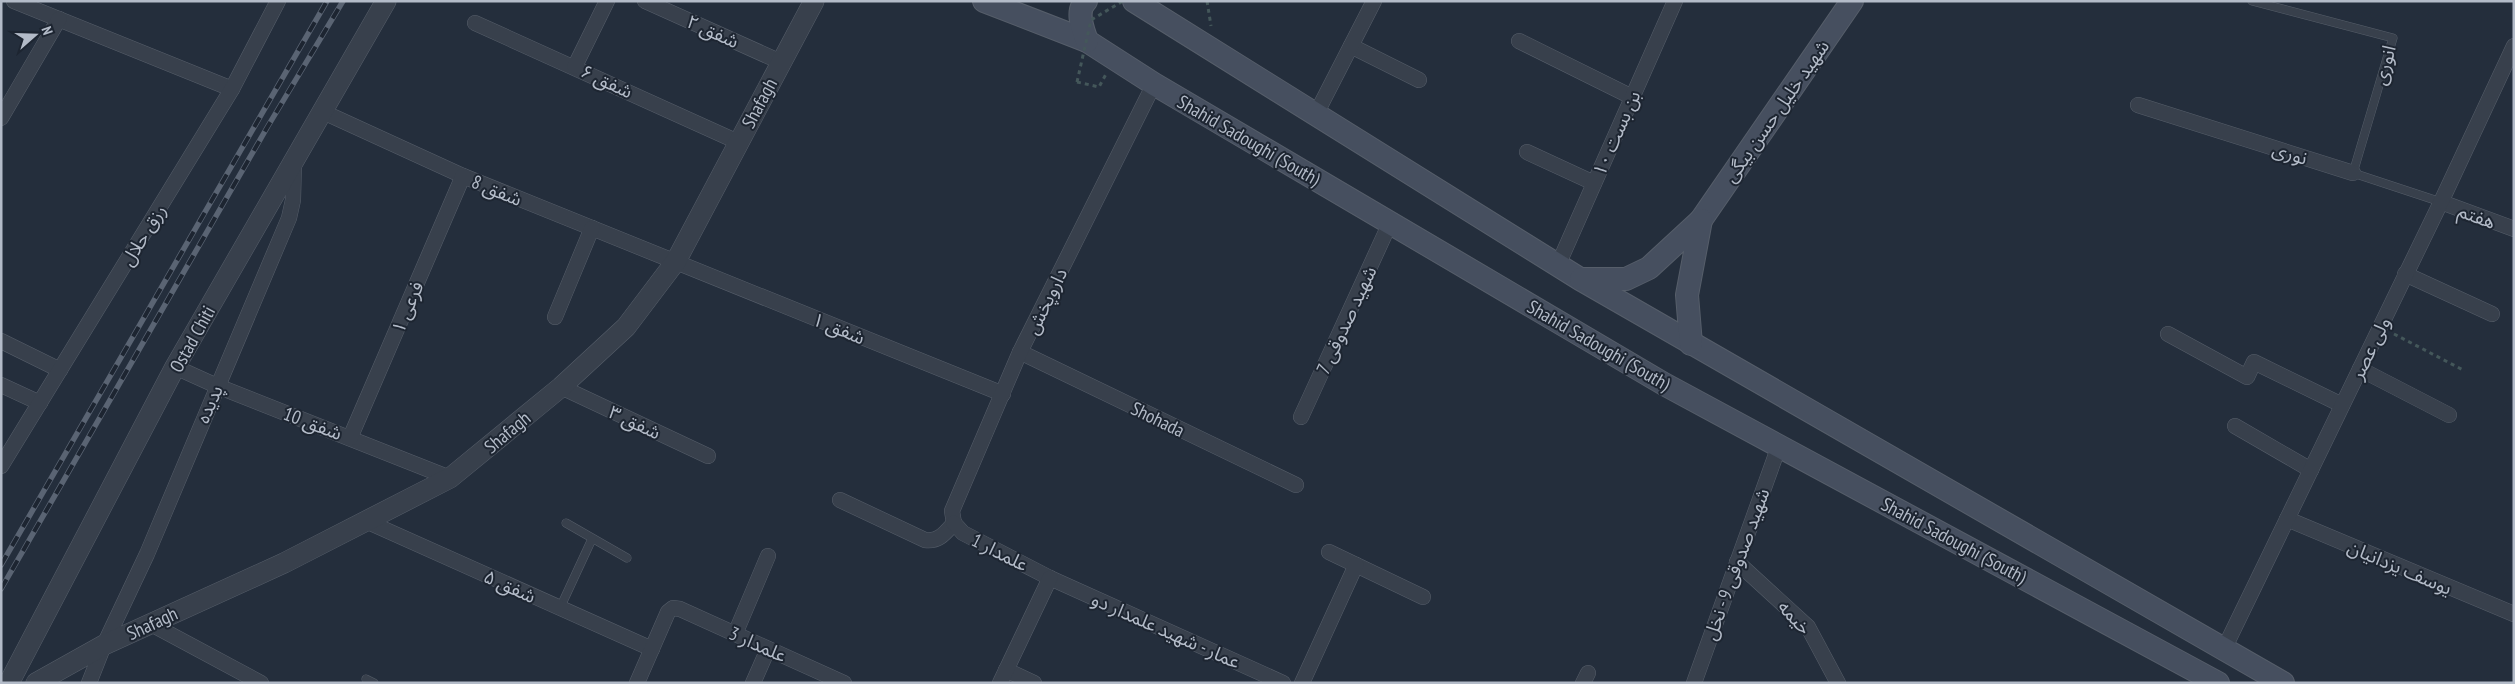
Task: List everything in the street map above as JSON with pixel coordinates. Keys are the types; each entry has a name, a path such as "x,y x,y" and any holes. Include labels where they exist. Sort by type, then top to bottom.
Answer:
{"main road":[{"name":"Shahid Sadoughi (South)","path":"984,1 1087,41 1154,84 1664,384 2218,683"},
{"path":"1086,1 1083,4 1080,17 1087,41"},
{"name":"Shahid Sadoughi (South)","path":"1134,1 1580,279 2283,683"},
{"name":"شهید خلیل حسن بیگی","path":"1701,220 1852,1"},
{"path":"1580,279 1626,279 1649,268 1701,220"},
{"path":"1691,344 1687,295 1701,220"}],"street":[{"path":"14,1 232,89"},
{"name":"رزق حلال","path":"1,466 232,89 278,1"},
{"name":"Ostad Chiti","path":"9,683 175,367 386,1"},
{"path":"575,66 607,1"},
{"name":"شفق ۲","path":"645,1 678,8 781,62"},
{"name":"Shafagh","path":"36,683 104,646 368,522 450,478 561,387 626,327 676,261 814,1"},
{"path":"1316,114 1374,1"},
{"name":"بن بست ۱۰","path":"1558,265 1675,1"},
{"path":"1,118 59,19"},
{"name":"شفق ۶","path":"475,22 738,142"},
{"path":"1519,41 1632,97"},
{"path":"1351,46 1419,80"},
{"name":"ولی عصر","path":"2224,649 2441,202 2514,46"},
{"name":"داروپخش","path":"954,523 952,511 1020,352 1154,84"},
{"name":"نوری","path":"2138,105 2353,173"},
{"name":"شفق 8","path":"321,111 463,176 676,261"},
{"path":"1527,152 1594,183"},
{"name":"پدیده","path":"89,683 289,218 293,200 294,158"},
{"name":"فرعی ۱","path":"350,438 463,176"},
{"name":"هفتم","path":"2441,202 2514,229"},
{"name":"شهید صدوقی 7","path":"1301,417 1390,223"},
{"path":"556,317 592,228"},
{"name":"شفق ۱","path":"676,261 1003,394"},
{"path":"2405,274 2492,314"},
{"path":"2168,334 2247,376 2254,362 2342,404"},
{"path":"1,341 60,370"},
{"name":"Shohada","path":"1020,352 1296,485"},
{"name":"شفق 10","path":"175,367 217,386 450,478"},
{"path":"2360,369 2449,415"},
{"path":"1,385 40,403"},
{"name":"شفق ۳","path":"561,387 708,456"},
{"path":"2235,426 2311,470"},
{"name":"شهید صدوقی 9 - نخل","path":"1694,683 1779,446"},
{"path":"840,500 925,540 932,541 940,538 954,523"},
{"name":"یوسف یزدانیان","path":"2287,519 2514,614"},
{"name":"شفق ۵","path":"368,522 652,649"},
{"name":"علمدار 1","path":"954,523 963,533 1050,578"},
{"path":"1329,552 1423,597"},
{"path":"735,634 768,556"},
{"name":"خیمه","path":"1737,562 1808,627 1838,683"},
{"path":"1302,683 1356,565"},
{"path":"1034,683 1003,676 1050,578"},
{"name":"عمار - شهید علمدار دو","path":"1050,578 1283,683"},
{"name":"علمدار 3","path":"652,649 668,612 673,608 680,609 844,683"},
{"path":"151,624 261,683"},
{"path":"636,683 652,649"},
{"path":"753,683 768,649"}],"lane":[{"name":"انوری","path":"2252,1 2393,38 2353,173"},
{"name":"نوری","path":"2353,173 2441,202"},
{"path":"566,523 627,558"},
{"path":"560,608 592,538"},
{"path":"366,679 374,683"}],"path":[{"path":"1100,87 1077,82 1091,20 1123,1"},
{"path":"2380,327 2466,371"}],"railway":[{"path":"1,565 327,1"},
{"path":"1,589 268,126 343,1"}]}
